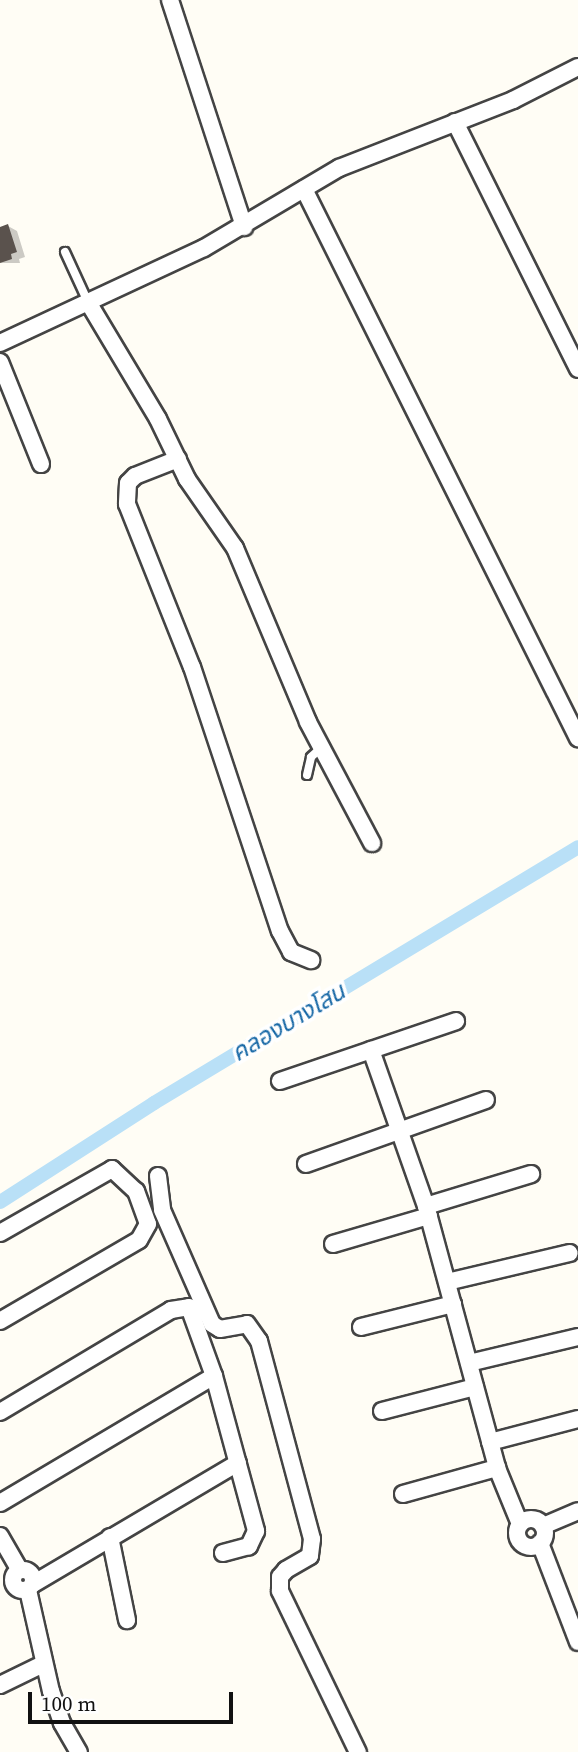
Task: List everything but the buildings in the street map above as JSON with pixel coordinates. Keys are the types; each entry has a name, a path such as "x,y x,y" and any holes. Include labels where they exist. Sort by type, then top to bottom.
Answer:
{"street":[{"path":"170,0 244,227"},
{"path":"0,343 244,227 304,189 368,154 545,86 577,70"},
{"path":"454,122 578,369"},
{"path":"304,189 578,738"},
{"path":"88,302 178,459 235,548 322,747 372,843"},
{"path":"0,362 41,464"},
{"path":"178,459 135,476 128,483 127,504 192,667 280,930 292,952 311,960"},
{"path":"280,1082 456,1021"},
{"path":"371,1049 427,1211 490,1442 520,1524 517,1533 521,1542 530,1547 540,1543"},
{"path":"306,1164 486,1100"},
{"path":"0,1233 112,1169 136,1191 148,1224 139,1240 0,1321"},
{"path":"333,1244 531,1174"},
{"path":"158,1176 162,1210 212,1324 220,1329 247,1324 259,1341 312,1539 310,1556 286,1570 280,1577 280,1591 358,1752"},
{"path":"447,1282 570,1253"},
{"path":"361,1327 453,1304"},
{"path":"0,1412 183,1305 193,1313 214,1376 255,1536 248,1546 223,1553"},
{"path":"469,1363 578,1337"},
{"path":"0,1503 214,1376"},
{"path":"382,1410 475,1387"},
{"path":"490,1442 578,1419"},
{"path":"19,1584 110,1537 238,1463"},
{"path":"403,1494 498,1468"},
{"path":"543,1526 578,1511"},
{"path":"520,1524 532,1519 543,1526"},
{"path":"543,1526 540,1543 571,1603 578,1642"},
{"path":"0,1536 19,1584 69,1750"},
{"path":"110,1537 127,1620"},
{"path":"0,1685 43,1664"}],"lane":[{"path":"65,252 88,302"},
{"path":"307,775 311,757 322,747"}],"waterway":[{"name":"คลองบางโสน","path":"0,1202 154,1103 578,847"}]}
